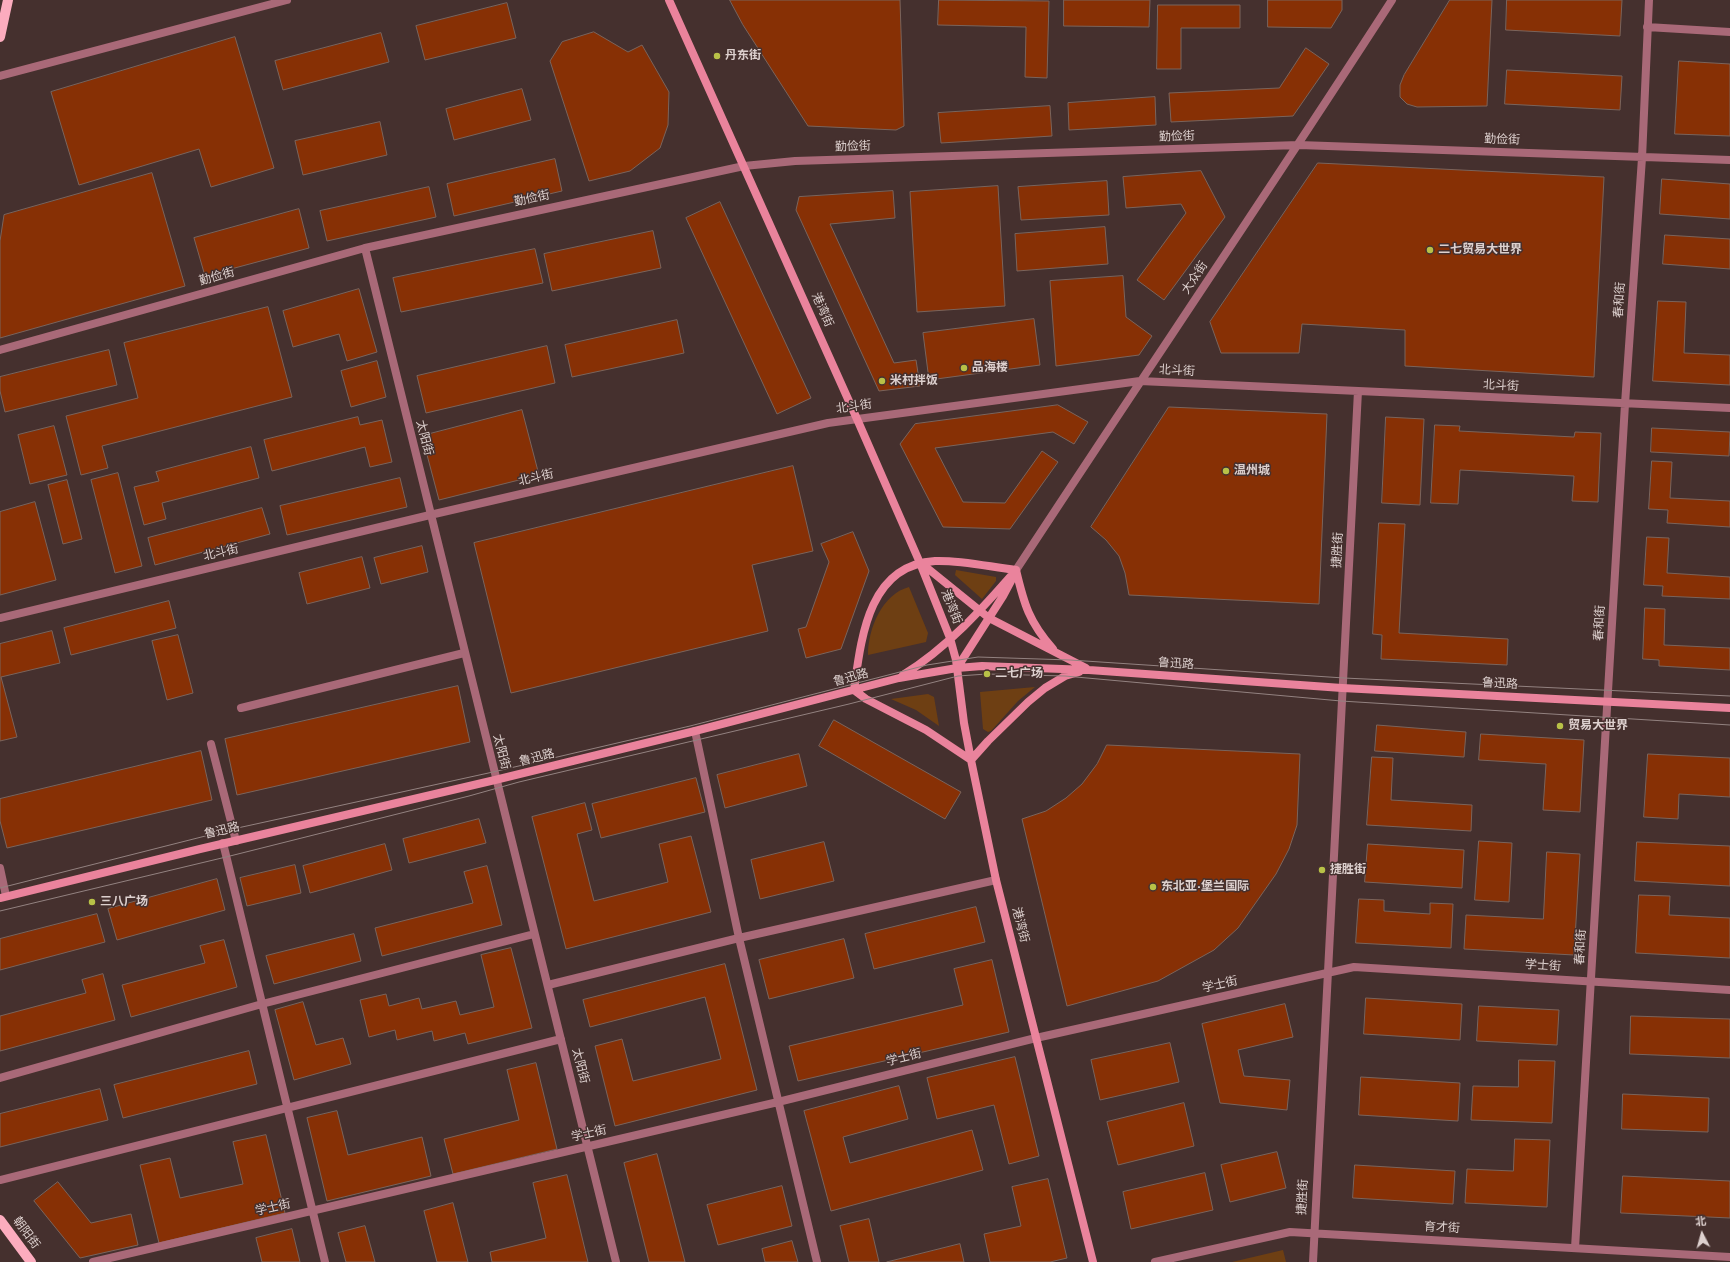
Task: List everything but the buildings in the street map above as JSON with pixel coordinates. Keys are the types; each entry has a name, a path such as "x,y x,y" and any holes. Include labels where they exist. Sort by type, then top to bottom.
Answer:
{"main road":[{"path":"0,37 8,0"},
{"name":"港湾街","path":"670,0 857,419 920,563 950,638 957,668 964,723 971,760 996,880 1093,1262"},
{"path":"1016,570 952,561 920,563 902,571 889,581 880,593 870,613 861,640 854,690 866,699 926,730 971,760 1028,702 1045,688 1065,676 1088,670"},
{"path":"920,563 989,618 1088,670"},
{"path":"899,678 924,661 950,638 979,611 1016,570"},
{"path":"957,668 1003,596 1016,570"},
{"path":"1016,570 1026,607 1033,622 1040,633 1058,654"},
{"name":"鲁迅路","path":"3,897 236,840 495,780 695,731 899,678 957,668 982,666 1088,670 1342,688 1730,708"},
{"name":"朝阳街","path":"0,1220 31,1262"}],"street":[{"path":"0,76 287,0"},
{"name":"大众街","path":"1016,570 1140,381 1299,145 1392,0"},
{"name":"春和街","path":"1575,1248 1625,404 1642,158 1649,0"},
{"path":"1647,27 1730,32"},
{"name":"勤俭街","path":"0,350 365,248 744,166 803,161 1299,145 1730,160"},
{"name":"太阳街","path":"365,248 495,780 548,985 616,1262"},
{"name":"北斗街","path":"0,618 430,515 828,423 1140,381 1730,408"},
{"name":"捷胜街","path":"1313,1262 1313,1233 1358,391"},
{"path":"240,708 464,653"},
{"path":"695,731 739,938 817,1262"},
{"path":"211,744 236,840"},
{"path":"223,844 325,1262"},
{"path":"0,868 3,897"},
{"path":"548,985 739,938 996,880"},
{"path":"0,1078 262,1004 534,934"},
{"name":"学士街","path":"93,1262 778,1102 1036,1038 1354,967 1730,990"},
{"path":"0,1180 561,1039"},
{"name":"育才街","path":"1155,1262 1290,1232 1730,1257"}],"shaded area":[{"path":"956,570 996,577 996,581 982,599 955,575"},
{"path":"909,587 928,633 926,642 868,655 871,634 878,614 891,597 899,591"},
{"path":"1035,687 1018,701 991,731 988,732 983,729 980,692"},
{"path":"928,694 934,697 939,726 916,710 891,699"},
{"path":"1283,1250 1286,1262 1232,1262"}],"tram line":[{"path":"0,888 233,829 493,772 690,726 927,665 978,657 1070,660 1344,678 1730,696"},
{"path":"0,911 226,857 519,782 849,704 958,676 987,674 1065,676 1341,701 1730,725"}],"place":[{"name":"丹东街","path":"717,56"},
{"name":"二七贸易大世界","path":"1430,250"},
{"name":"品海楼","path":"964,368"},
{"name":"米村拌饭","path":"882,381"},
{"name":"温州城","path":"1226,471"},
{"name":"二七广场","path":"987,674"},
{"name":"贸易大世界","path":"1560,726"},
{"name":"捷胜街","path":"1322,870"},
{"name":"东北亚·堡兰国际","path":"1153,887"},
{"name":"三八广场","path":"92,902"}]}
